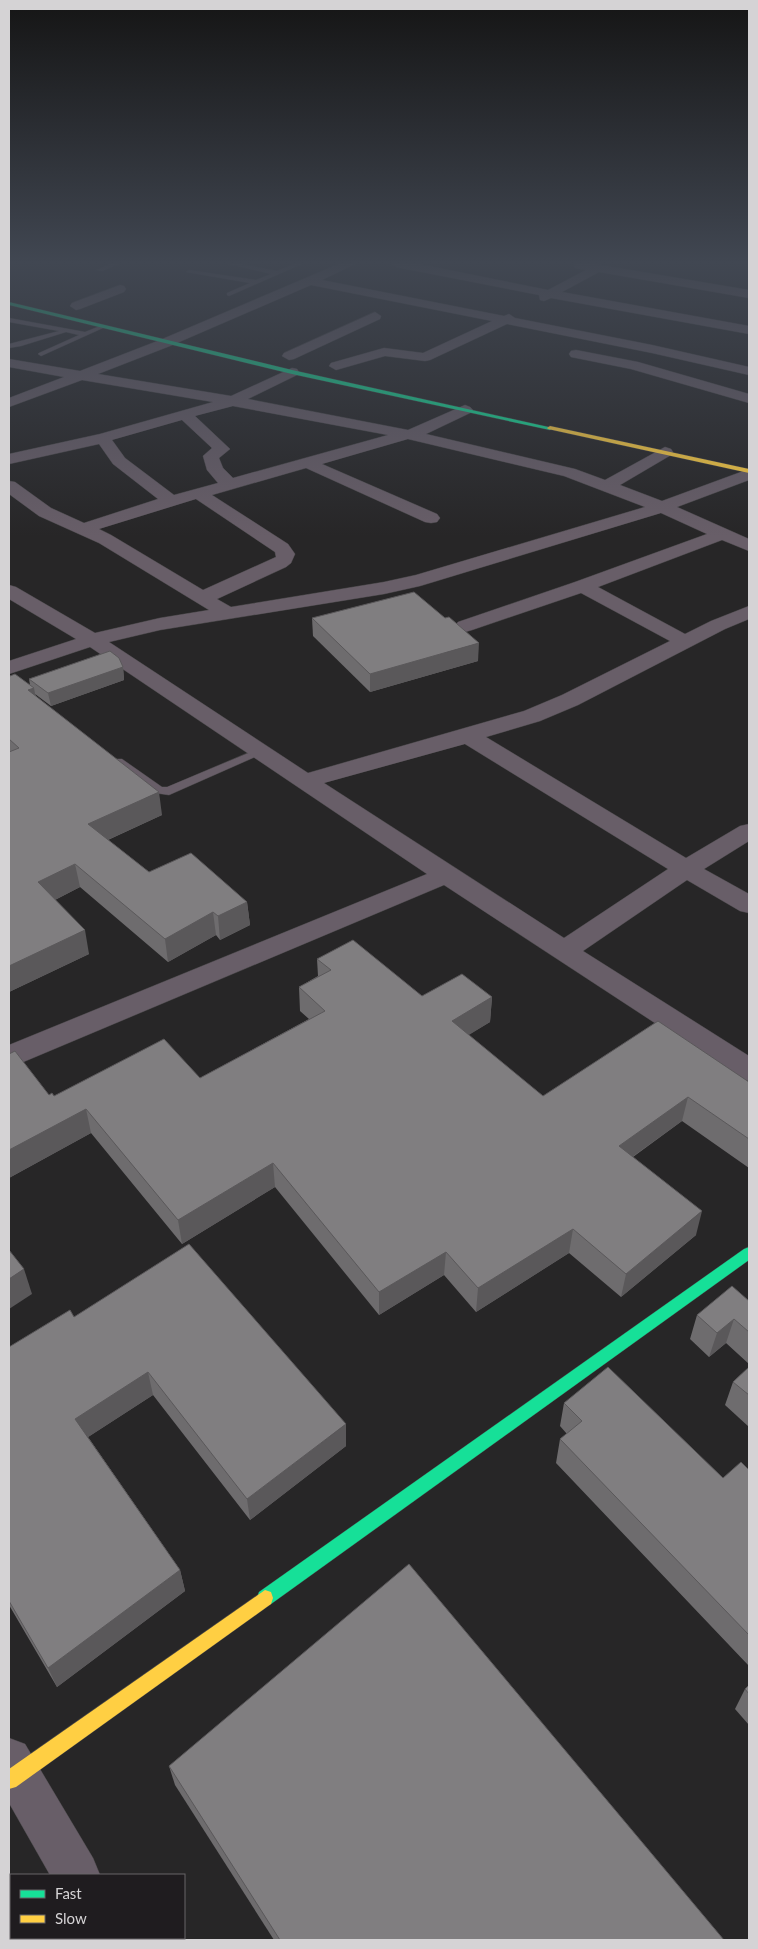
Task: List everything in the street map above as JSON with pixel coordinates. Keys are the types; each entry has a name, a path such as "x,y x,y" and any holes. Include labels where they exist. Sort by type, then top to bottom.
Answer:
{"main road":[{"path":"213,354 665,452 749,473"},
{"path":"284,355 308,360"},
{"path":"331,365 355,370"},
{"path":"11,1771 749,1253"}],"street":[{"path":"9,403 136,354"},
{"path":"331,365 376,354"},
{"path":"400,354 425,357 432,354"},
{"path":"576,354 644,368 749,399"},
{"path":"674,354 749,371"},
{"path":"576,368 575,366 585,356"},
{"path":"9,363 233,401 406,434 569,472 608,485 662,507 749,546"},
{"path":"9,459 103,438 233,401 292,372"},
{"path":"82,529 171,501 417,432 465,410"},
{"path":"185,415 222,449 211,456 214,468 230,485"},
{"path":"103,438 119,461 171,501"},
{"path":"608,485 665,452"},
{"path":"731,467 749,452"},
{"path":"307,463 431,518"},
{"path":"9,668 92,640 160,624 229,614 411,582 662,507 749,473"},
{"path":"9,486 45,512 105,539 229,614"},
{"path":"198,494 282,548 286,554 286,559 279,563 202,598"},
{"path":"466,626 723,534"},
{"path":"582,586 686,642"},
{"path":"9,591 92,640 306,780 446,875 749,1070"},
{"path":"306,780 468,736 532,716 570,700 749,612"},
{"path":"468,736 686,869 749,904"},
{"path":"564,950 686,869 749,831"},
{"path":"9,1057 446,875"},
{"path":"11,1771 75,1874"}],"lane":[{"path":"112,756 159,791 169,791 260,751"}],"building":[{"path":"414,592 445,618 449,617 479,643 370,674 312,618"},
{"path":"110,651 119,658 123,667 48,693 29,679"},
{"path":"15,674 34,688 28,690 159,792 88,824 149,872 191,853 247,902 218,916 213,912 165,939 75,864 38,882 85,930 9,966 9,752 19,748 9,739 9,675"},
{"path":"353,940 422,996 462,974 492,997 452,1021 543,1096 658,1021 749,1082 749,1139 688,1097 619,1146 702,1211 626,1274 573,1229 478,1288 446,1252 379,1292 273,1163 178,1220 86,1109 9,1150 9,1054 15,1051 49,1095 52,1093 54,1096 164,1039 200,1078 325,1011 299,987 331,970 317,959"},
{"path":"189,1244 346,1424 247,1499 148,1372 75,1419 180,1570 48,1668 9,1601 9,1347 70,1310 74,1317"},
{"path":"9,1250 24,1269 9,1279"},
{"path":"732,1286 749,1301 749,1332 734,1319 717,1333 697,1315"},
{"path":"608,1367 723,1478 741,1462 749,1470 749,1635 560,1439 582,1421 564,1403"},
{"path":"749,1367 749,1395 733,1382"},
{"path":"409,1564 724,1940 280,1940 169,1766"},
{"path":"749,1685 749,1694 745,1689"}],"traffic: fast":[{"path":"217,354 550,428"},
{"path":"265,1598 749,1253"}],"traffic: slow":[{"path":"550,428 749,471"},
{"path":"9,1780 265,1598"}]}
